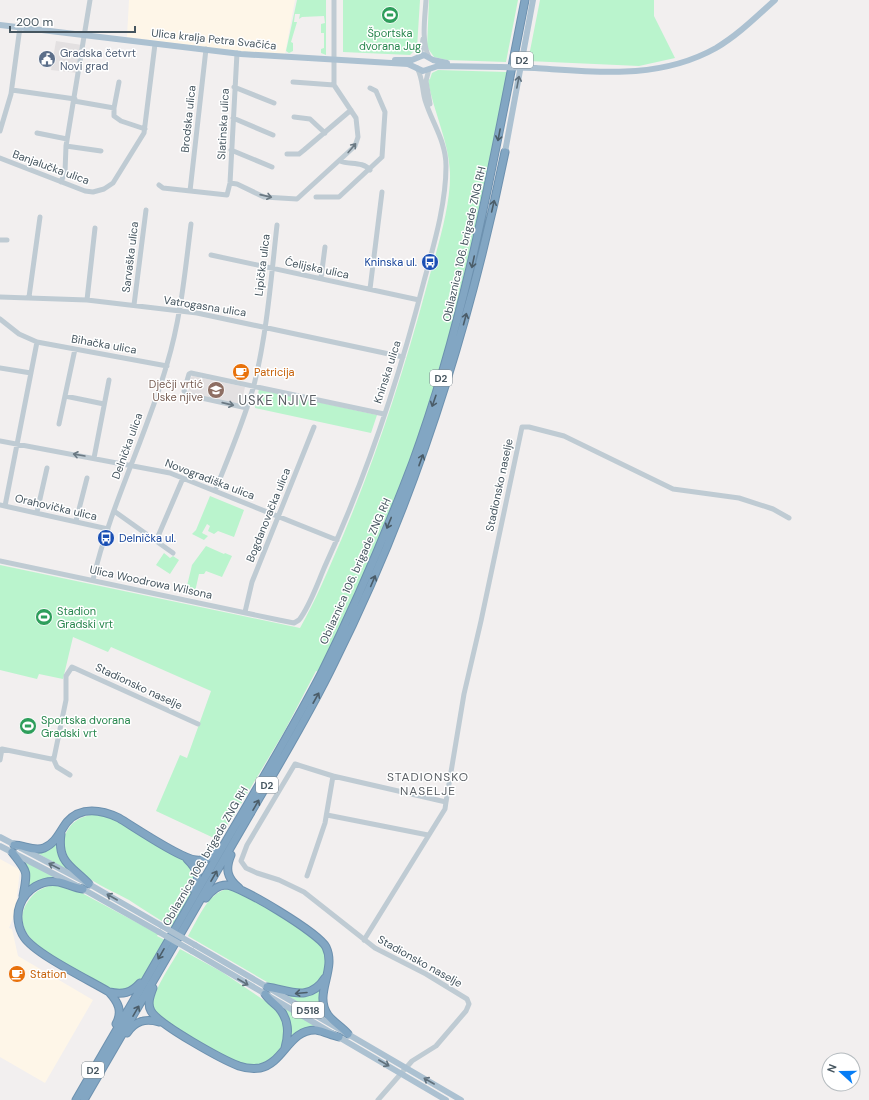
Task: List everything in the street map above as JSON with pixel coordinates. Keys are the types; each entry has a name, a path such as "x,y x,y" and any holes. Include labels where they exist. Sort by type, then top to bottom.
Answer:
{"highway":[{"name":"Obilaznica 106. brigade ZNG RH","path":"233,837 331,653 369,572 414,459 436,393 470,273 525,0"},
{"name":"Obilaznica 106. brigade ZNG RH","path":"76,1100 113,1042 233,837 297,732 334,664 371,584 408,495 432,428 462,330 505,152"},
{"path":"113,1042 114,1028 120,1009 115,998 109,992 28,943 21,932 18,912 23,899 27,874 13,849 44,848 53,842 73,817 88,811 97,811 119,818 187,858 195,868 198,877 192,907 202,904 210,893 219,887 228,886 242,890"},
{"path":"61,831 60,848 62,857 71,868 89,884"},
{"path":"187,858 200,860 209,858 233,837"},
{"path":"233,837 227,871 230,880 242,890 319,938 328,952 330,965 323,995 325,1011 331,1020 348,1034"},
{"path":"23,899 34,886 50,882 57,881 75,888 83,888"},
{"path":"109,992 121,994 129,993 153,973"},
{"path":"153,973 149,1002 152,1013 161,1022 218,1056 246,1068 258,1068 269,1064 278,1058 299,1035 310,1030 320,1031 339,1037"},
{"path":"266,991 296,994 308,992 318,986 328,974"},
{"path":"266,991 279,1009 287,1024 288,1035 284,1050"},
{"path":"113,1042 141,1020 161,1022"},
{"name":"Obilaznica 106. brigade ZNG RH","path":"84,1100 113,1042"}],"main road":[{"name":"Obilaznica 106. brigade ZNG RH","path":"505,152 533,0"},
{"path":"460,65 435,61 424,55 418,57 415,63 417,68 423,71 438,66 460,65 620,73 646,71 693,59 725,42 775,0"},
{"name":"Ulica kralja Petra Svačića","path":"0,25 206,50 408,64 417,68"},
{"name":"Ulica kralja Petra Svačića","path":"355,60 412,60 418,57"},
{"path":"429,58 431,64 429,68"},
{"name":"D518","path":"0,837 13,849 161,929"},
{"name":"D518","path":"0,846 13,849 89,884 339,1037 446,1100"},
{"name":"D518","path":"266,991 348,1034 461,1100"}],"street":[{"path":"61,182 65,172 67,139 75,100 90,0"},
{"path":"230,183 237,184 264,197 295,200 304,195 340,161 357,141 356,118 334,85 334,0"},
{"path":"426,0 426,52 429,58"},
{"path":"0,131 12,90 20,27"},
{"path":"418,57 421,52 425,30"},
{"name":"Banjalučka ulica","path":"0,158 88,192 107,188 115,180 142,138 145,129 155,44"},
{"name":"Brodska ulica","path":"190,192 206,50"},
{"name":"Slatinska ulica","path":"190,192 227,195 230,183 237,53"},
{"name":"Kninska ulica","path":"417,68 420,75 426,104 433,117"},
{"name":"Kninska ulica","path":"298,622 337,540 384,414 403,357 437,228 446,175 446,156 433,117 426,86 426,74 429,68"},
{"path":"119,82 113,113 116,118 145,129"},
{"path":"293,82 334,85"},
{"path":"234,87 274,103"},
{"path":"316,197 339,197 381,160 383,154 385,112 376,91 370,88"},
{"path":"12,90 114,108"},
{"path":"287,154 299,154 351,110"},
{"path":"294,117 310,120 325,133"},
{"path":"233,118 273,136"},
{"path":"37,133 67,139"},
{"path":"66,146 101,151"},
{"path":"231,150 272,167"},
{"path":"340,161 348,164 365,166 370,170"},
{"path":"159,185 163,188 190,192"},
{"path":"370,289 382,192"},
{"name":"Sarvaška ulica","path":"134,305 146,210"},
{"path":"29,297 40,217"},
{"name":"Delnička ulica","path":"93,580 114,511 167,366 180,311 191,224"},
{"name":"Lipička ulica","path":"215,491 247,408 253,386 265,327 277,225"},
{"path":"88,300 95,228"},
{"path":"0,240 7,240"},
{"path":"321,278 325,247"},
{"name":"Ćelijska ulica","path":"211,255 419,300"},
{"name":"Vatrogasna ulica","path":"0,297 88,300 210,315 403,357"},
{"name":"Bihačka ulica","path":"0,319 19,334 37,342 167,366"},
{"path":"3,505 18,444 37,342"},
{"path":"59,424 75,349"},
{"path":"0,368 32,373"},
{"path":"247,408 188,395 184,391 187,377 191,373 384,414"},
{"path":"94,458 109,380"},
{"path":"65,396 104,404"},
{"name":"Stadionsko naselje","path":"364,940 445,809 464,694 522,427 564,436 673,488 739,498 773,509 789,518"},
{"name":"Bogdanovačka ulica","path":"245,612 250,587 314,428"},
{"name":"Novogradiška ulica","path":"0,441 131,465 183,478 337,540"},
{"path":"37,512 47,468"},
{"path":"76,521 87,478"},
{"path":"156,541 183,478"},
{"name":"Orahovička ulica","path":"3,505 108,529"},
{"path":"114,511 173,553"},
{"name":"Ulica Woodrowa Wilsona","path":"0,561 298,622"},
{"name":"Stadionsko naselje","path":"53,758 66,700 66,676 72,667 198,724"},
{"path":"0,760 2,749 53,758 56,767 70,775"},
{"name":"Stadionsko naselje","path":"406,1068 412,1061 436,1046 466,1011 469,1002 426,974 364,940 304,892 280,880 246,868 241,861 247,846 295,764 333,776 446,802"},
{"path":"308,876 327,815 333,776"},
{"path":"327,815 428,835"},
{"path":"378,1100 406,1068"}],"shaded area":[{"path":"129,0 295,0 285,54 251,53 127,37"},
{"path":"56,41 82,45 78,73 51,70"},
{"name":"Dječji vrtić Uske njive","path":"193,376 245,387 241,405 190,394 188,392 191,377"},
{"path":"0,859 20,870 15,913 9,928 12,929 18,956 93,1000 45,1083 0,1057"}],"green space":[{"path":"297,0 326,0 326,55 321,53 321,49 324,48 324,33 321,33 321,24 325,23 324,16 302,17 299,19 300,14 295,14 294,22 297,22 291,42 293,43 293,51 289,53 286,51"},
{"path":"343,0 420,0 417,48 410,55 343,52"},
{"path":"429,0 518,0 506,62 447,60 434,57 427,47"},
{"path":"540,0 654,0 654,16 675,58 639,66 528,61"},
{"path":"438,70 507,72 476,232 446,351 422,426 396,498 367,568 319,672 316,671 284,732 232,819 216,839 156,811 180,755 187,758 211,691 111,647 108,652 73,637 63,679 39,674 37,679 0,670 0,565 300,628 317,595 342,538 366,477 408,352 442,231 450,187 449,161 428,80 430,79 432,73"},
{"path":"259,389 377,415 371,433 255,408"},
{"path":"210,496 244,510 234,537 218,531 214,534 208,531 210,526 207,524 202,533 208,536 204,540 192,534 196,530"},
{"path":"206,546 232,556 222,577 206,571 204,574 199,574 194,596 185,594 192,565"},
{"path":"164,553 170,558 173,556 179,560 170,574 156,565"},
{"path":"97,814 114,819 185,859 193,867 195,885 173,928 129,900 82,874 72,865 65,854 63,843 67,831 79,819"},
{"path":"57,839 70,870 69,871 32,850"},
{"path":"23,860 59,878 27,889"},
{"path":"57,885 80,892 158,934 157,936 165,940 151,966 137,985 131,989 120,991 113,991 105,988 48,953 37,945 28,935 23,924 23,913 29,900 41,889"},
{"path":"232,888 312,934 327,953 324,978 309,991 279,989 188,936 200,913 210,899 224,890"},
{"path":"180,949 222,972 277,1009 286,1028 284,1048 274,1060 256,1067 233,1061 163,1021 154,1011 154,1000 159,985"},
{"path":"323,985 326,1018 286,995 287,994"},
{"path":"281,1005 319,1028 290,1041"}],"place":[{"name":"Športska dvorana Jug","path":"390,15"},
{"name":"Gradska četvrt Novi grad","path":"47,59"},
{"name":"Kninska ul.","path":"430,262"},
{"name":"Patricija","path":"241,372"},
{"name":"Dječji vrtić Uske njive","path":"216,390"},
{"name":"Delnička ul.","path":"106,538"},
{"name":"Stadion Gradski vrt","path":"44,617"},
{"name":"Sportska dvorana Gradski vrt","path":"28,726"},
{"name":"Station","path":"17,974"}],"district":[{"name":"USKE NJIVE","path":"278,400"},
{"name":"STADIONSKO NASELJE","path":"428,784"}]}
